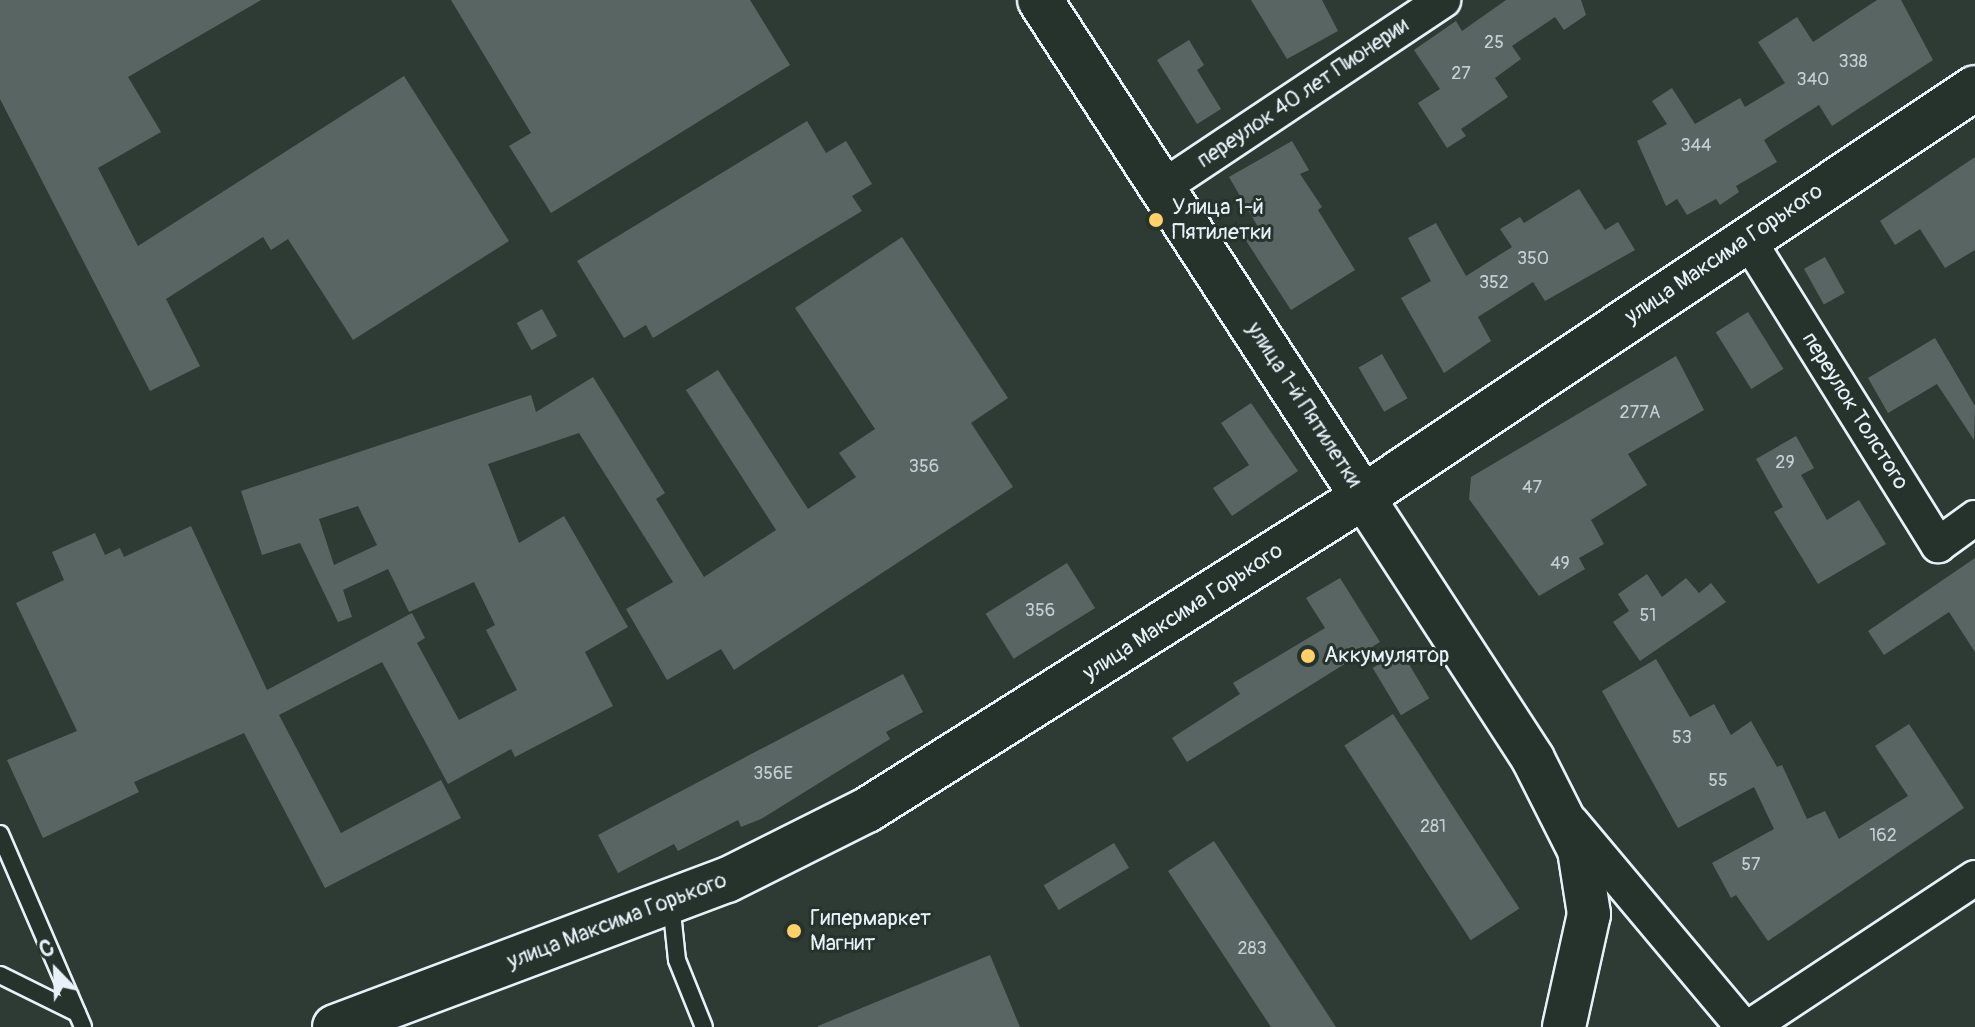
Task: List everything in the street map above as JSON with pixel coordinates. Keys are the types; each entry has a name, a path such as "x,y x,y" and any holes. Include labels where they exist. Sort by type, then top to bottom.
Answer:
{"main road":[{"name":"улица 1-й Пятилетки","path":"1040,0 1363,497"},
{"name":"улица Максима Горького","path":"335,1027 671,903 791,851 942,767 1363,497 1975,88"}],"street":[{"name":"переулок 40 лет Пионерии","path":"1163,187 1443,0"},
{"name":"переулок Толстого","path":"1747,238 1938,545 1975,518"},
{"name":"улица 1-й Пятилетки","path":"1363,497 1564,813 1743,1027"},
{"name":"улица 1-й Пятилетки","path":"1564,813 1579,850 1589,914 1564,1027"},
{"path":"1750,1027 1975,878"}],"lane":[{"path":"0,834 80,1020"},
{"path":"671,903 677,960 704,1027"},
{"path":"0,975 80,1020"}],"building":[{"path":"0,0 261,0 128,77 161,132 98,168 138,246 404,76 509,241 353,340 288,239 271,250 263,237 166,299 200,366 150,391 0,99"},
{"path":"451,0 750,0 790,65 551,213 509,146 531,133"},
{"path":"1251,0 1322,0 1338,31 1287,59"},
{"path":"1506,0 1581,0 1586,15 1564,30 1555,17 1512,46 1521,59 1495,78 1508,97 1461,129 1466,136 1447,148 1418,103 1440,89 1414,50 1456,21 1462,31"},
{"path":"1877,0 1901,0 1933,60 1832,126 1819,105 1764,140 1777,162 1736,186 1739,192 1720,205 1716,199 1687,215 1677,199 1666,206 1637,141 1667,124 1652,101 1672,88 1695,124 1740,98 1745,107 1785,83 1758,42 1797,17 1813,42"},
{"path":"1189,40 1204,65 1197,70 1221,109 1197,124 1157,60"},
{"path":"807,121 826,153 846,141 872,184 852,196 862,211 653,338 646,325 624,338 577,261"},
{"path":"1292,141 1309,170 1300,174 1322,207 1318,210 1355,270 1291,310 1243,236 1258,227 1229,177"},
{"path":"1975,157 1975,250 1945,268 1920,229 1895,245 1880,221"},
{"path":"1579,189 1605,230 1618,222 1635,250 1545,301 1533,282 1478,317 1491,341 1444,373 1401,298 1431,281 1408,238 1436,223 1466,276 1512,247 1500,229 1520,217 1524,223"},
{"path":"902,237 1008,398 971,423 1013,487 734,670 721,649 667,680 626,609 673,582 579,433 488,464 519,543 564,516 628,627 585,652 613,706 515,757 511,749 448,784 382,662 279,715 341,833 441,780 461,818 325,888 244,733 134,782 139,792 43,838 7,760 77,731 16,603 64,580 52,552 95,533 105,555 120,548 124,557 191,526 267,690 412,613 425,638 417,643 459,720 517,690 486,630 495,625 474,582 409,612 388,569 343,590 352,617 338,622 300,543 262,555 241,491 531,395 536,412 593,377 665,493 656,499 704,577 776,530 686,390 718,370 808,509 856,477 839,453 875,429 795,308","holes":["358,506 377,545 334,565 319,519"]},
{"path":"1825,257 1845,293 1824,304 1804,269"},
{"path":"542,309 557,336 532,350 517,323"},
{"path":"1748,312 1784,369 1751,389 1716,332"},
{"path":"1935,338 1975,406 1974,440 1937,384 1888,413 1868,378"},
{"path":"1382,354 1408,398 1384,412 1359,368"},
{"path":"1676,356 1704,410 1628,454 1647,485 1591,520 1604,544 1579,558 1585,569 1539,596 1469,499 1471,477"},
{"path":"1251,403 1298,471 1232,516 1213,488 1249,465 1221,423"},
{"path":"1796,436 1814,468 1801,475 1827,520 1859,500 1886,544 1818,584 1774,512 1783,507 1756,459"},
{"path":"1975,558 1975,652 1949,612 1884,655 1868,631"},
{"path":"1067,563 1095,608 1014,659 986,614"},
{"path":"1647,574 1662,597 1686,578 1699,593 1711,583 1726,602 1640,661 1613,622 1629,611 1618,594"},
{"path":"1340,578 1380,642 1187,762 1172,738 1240,694 1233,683 1325,628 1306,598"},
{"path":"1401,651 1429,698 1401,715 1373,668"},
{"path":"1656,659 1690,717 1714,704 1731,735 1751,721 1777,767 1782,765 1807,819 1825,811 1839,839 1908,796 1875,746 1909,724 1964,808 1768,941 1736,895 1731,898 1712,863 1774,829 1754,787 1678,828 1602,691"},
{"path":"903,674 923,712 886,732 890,739 761,819 741,827 738,820 678,851 674,844 618,873 598,835"},
{"path":"1393,714 1519,909 1471,940 1344,746"},
{"path":"1214,841 1336,1027 1271,1027 1168,871"},
{"path":"1114,843 1129,868 1059,910 1044,885"},
{"path":"990,955 1020,1027 818,1027 818,1026"}],"place":[{"name":"Улица 1-й Пятилетки","path":"1156,220"},
{"name":"Аккумулятор","path":"1308,656"},
{"name":"Гипермаркет Магнит","path":"794,931"}]}
